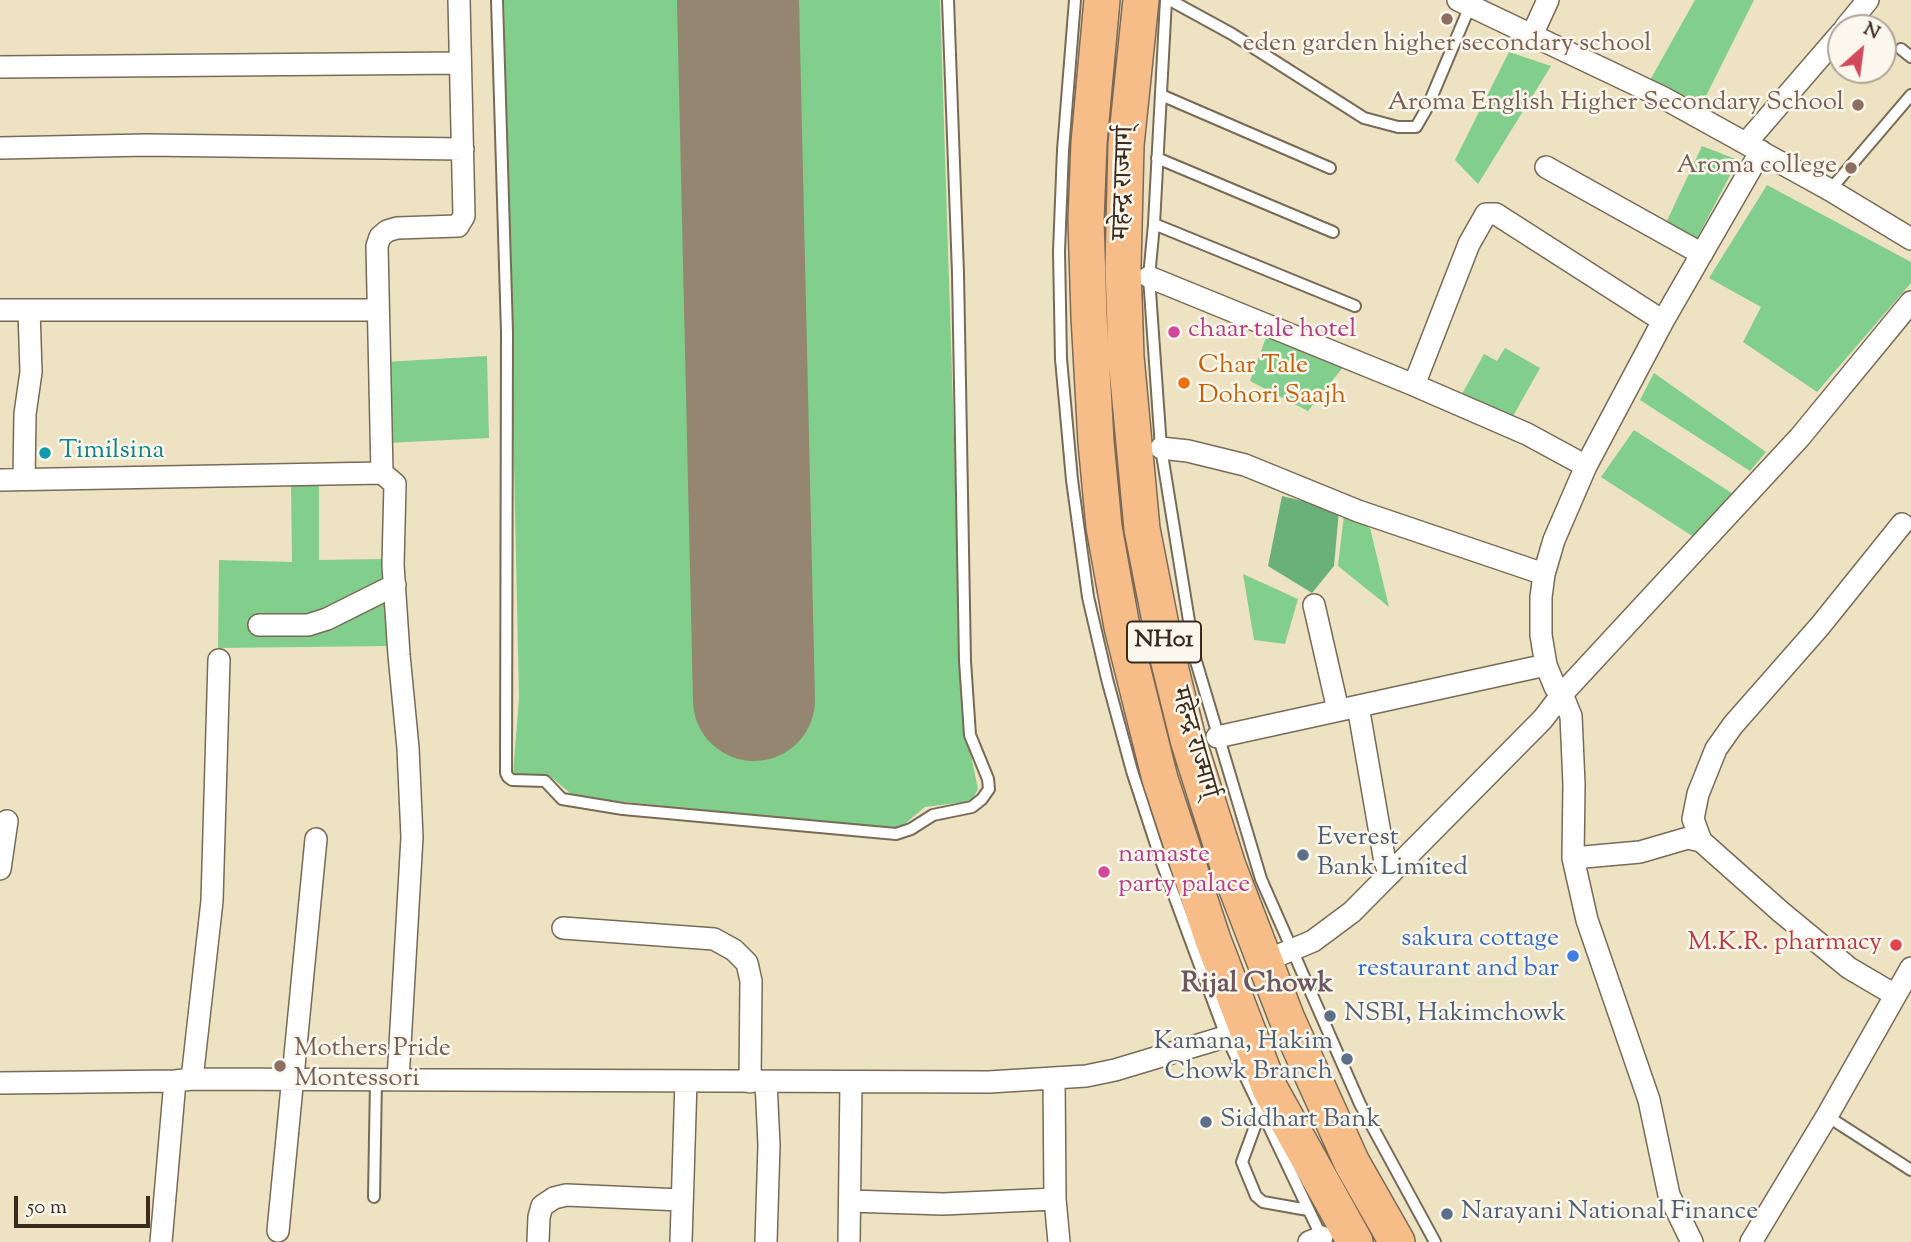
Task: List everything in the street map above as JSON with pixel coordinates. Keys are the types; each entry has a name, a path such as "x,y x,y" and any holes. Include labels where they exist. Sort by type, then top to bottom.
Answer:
{"highway":[{"name":"महेन्द्र राज्मार्ग्","path":"1101,0 1086,220 1096,442 1104,527 1122,626 1160,779 1205,917 1237,1033 1270,1089 1328,1241"},
{"name":"महेन्द्र राज्मार्ग्","path":"1141,0 1126,145 1123,267 1126,357 1142,530 1165,646 1189,743 1228,866 1278,956 1308,1069 1346,1151 1397,1242"}],"street":[{"path":"382,473 377,246 380,237 387,230 458,226 464,216 459,0"},
{"path":"1532,35 1548,0"},
{"path":"1856,14 1868,0"},
{"path":"1464,3 1662,97 1830,190 1911,239"},
{"path":"1692,1242 1669,1195 1649,1100 1587,920 1573,858 1571,716 1546,665 1541,635 1541,597 1544,574 1558,530 1586,466 1702,254 1754,147 1827,51"},
{"path":"0,67 460,63"},
{"path":"0,148 146,145 463,149"},
{"path":"1546,167 1702,254"},
{"path":"1414,385 1469,244 1486,214 1496,214 1664,321"},
{"path":"1149,277 1414,385 1527,434 1586,466"},
{"path":"1278,956 1313,941 1352,912 1543,719 1562,694 1800,437 1911,302"},
{"path":"0,310 377,310"},
{"path":"24,479 24,435 31,372 29,310"},
{"path":"1161,448 1188,451 1245,465 1357,511 1544,574"},
{"path":"0,480 382,473 395,484 395,585 412,837 398,1080"},
{"path":"1895,995 1849,968 1781,912 1701,841 1693,819 1698,794 1716,749 1733,725 1820,626 1902,524"},
{"path":"259,625 307,625 327,619 395,585"},
{"path":"1314,605 1348,708 1390,874"},
{"path":"161,1242 183,1080 212,901 219,660"},
{"path":"1217,737 1546,665"},
{"path":"0,869 7,821"},
{"path":"1573,858 1640,852 1688,838 1701,841"},
{"path":"278,1231 316,839"},
{"path":"563,928 715,939 734,950 747,963 751,981 758,1082 769,1145 766,1242"},
{"path":"1761,1238 1911,968"},
{"path":"0,1083 183,1080 989,1082 1054,1078 1115,1070 1237,1033"},
{"path":"1054,1078 1055,1220 1059,1242"},
{"path":"681,1242 686,1082"},
{"path":"849,1242 851,1082"},
{"path":"538,1242 538,1217 542,1206 554,1198 566,1195 681,1200"},
{"path":"850,1201 943,1204 1055,1199"}],"lane":[{"path":"497,0 507,332 506,773 512,779 545,781 562,799 623,809 896,834 911,829 933,815 972,807 989,789 988,779 970,735 965,660 958,273 948,0"},
{"path":"1075,0 1063,150 1059,251 1060,346 1072,480 1087,584 1107,678 1132,771 1162,863 1237,1033 1261,1110 1308,1210 1328,1241"},
{"path":"1435,1242 1278,956 1261,879 1195,658 1161,448 1149,277 1168,0 1232,34 1363,118 1398,127 1416,127 1427,108 1464,3"},
{"path":"1901,49 1911,57"},
{"path":"1161,95 1330,168"},
{"path":"1830,190 1911,95"},
{"path":"1157,158 1333,232"},
{"path":"1154,224 1355,306"},
{"path":"374,1196 376,1080"},
{"path":"1261,1110 1242,1162 1256,1196 1264,1202 1308,1210"},
{"path":"1827,1116 1911,1170"}],"green space":[{"path":"504,0 690,0 708,713 787,708 771,0 940,0 963,717 978,789 973,798 965,802 925,807 901,827 890,827 823,823 579,797 551,777 513,775 519,697"},
{"path":"1695,0 1754,0 1700,108 1649,82"},
{"path":"1509,52 1551,66 1478,184 1455,160"},
{"path":"1702,146 1738,160 1692,248 1665,225"},
{"path":"1767,185 1911,262 1911,283 1817,392 1743,342 1761,307 1709,278"},
{"path":"1267,335 1344,366 1308,411 1250,381"},
{"path":"1505,348 1540,368 1512,418 1462,394 1484,354 1497,361"},
{"path":"487,356 489,438 386,443 385,362"},
{"path":"1654,373 1766,452 1750,471 1640,400"},
{"path":"1634,430 1741,499 1700,541 1601,477"},
{"path":"319,481 319,560 385,559 389,646 218,648 219,560 292,562 291,482"},
{"path":"1282,496 1339,510 1334,566 1312,593 1268,566"},
{"path":"1344,515 1370,528 1389,607 1338,566"},
{"path":"1243,574 1298,599 1285,644 1254,640"}],"runway":[{"path":"738,0 754,700"}],"place":[{"name":"eden garden higher secondary school","path":"1447,19"},
{"name":"Aroma English Higher Secondary School","path":"1858,105"},
{"name":"Aroma college","path":"1851,168"},
{"name":"chaar tale hotel","path":"1174,332"},
{"name":"Char Tale Dohori Saajh","path":"1184,383"},
{"name":"Timilsina","path":"45,453"},
{"name":"Everest Bank Limited","path":"1303,855"},
{"name":"namaste party palace","path":"1104,872"},
{"name":"M.K.R. pharmacy","path":"1896,945"},
{"name":"sakura cottage restaurant and bar","path":"1573,956"},
{"name":"NSBI, Hakimchowk","path":"1330,1016"},
{"name":"Kamana, Hakim Chowk Branch","path":"1347,1059"},
{"name":"Mothers Pride Montessori","path":"280,1066"},
{"name":"Siddhart Bank","path":"1206,1122"},
{"name":"Narayani National Finance","path":"1447,1214"}],"district":[{"name":"Rijal Chowk","path":"1257,986"}]}
